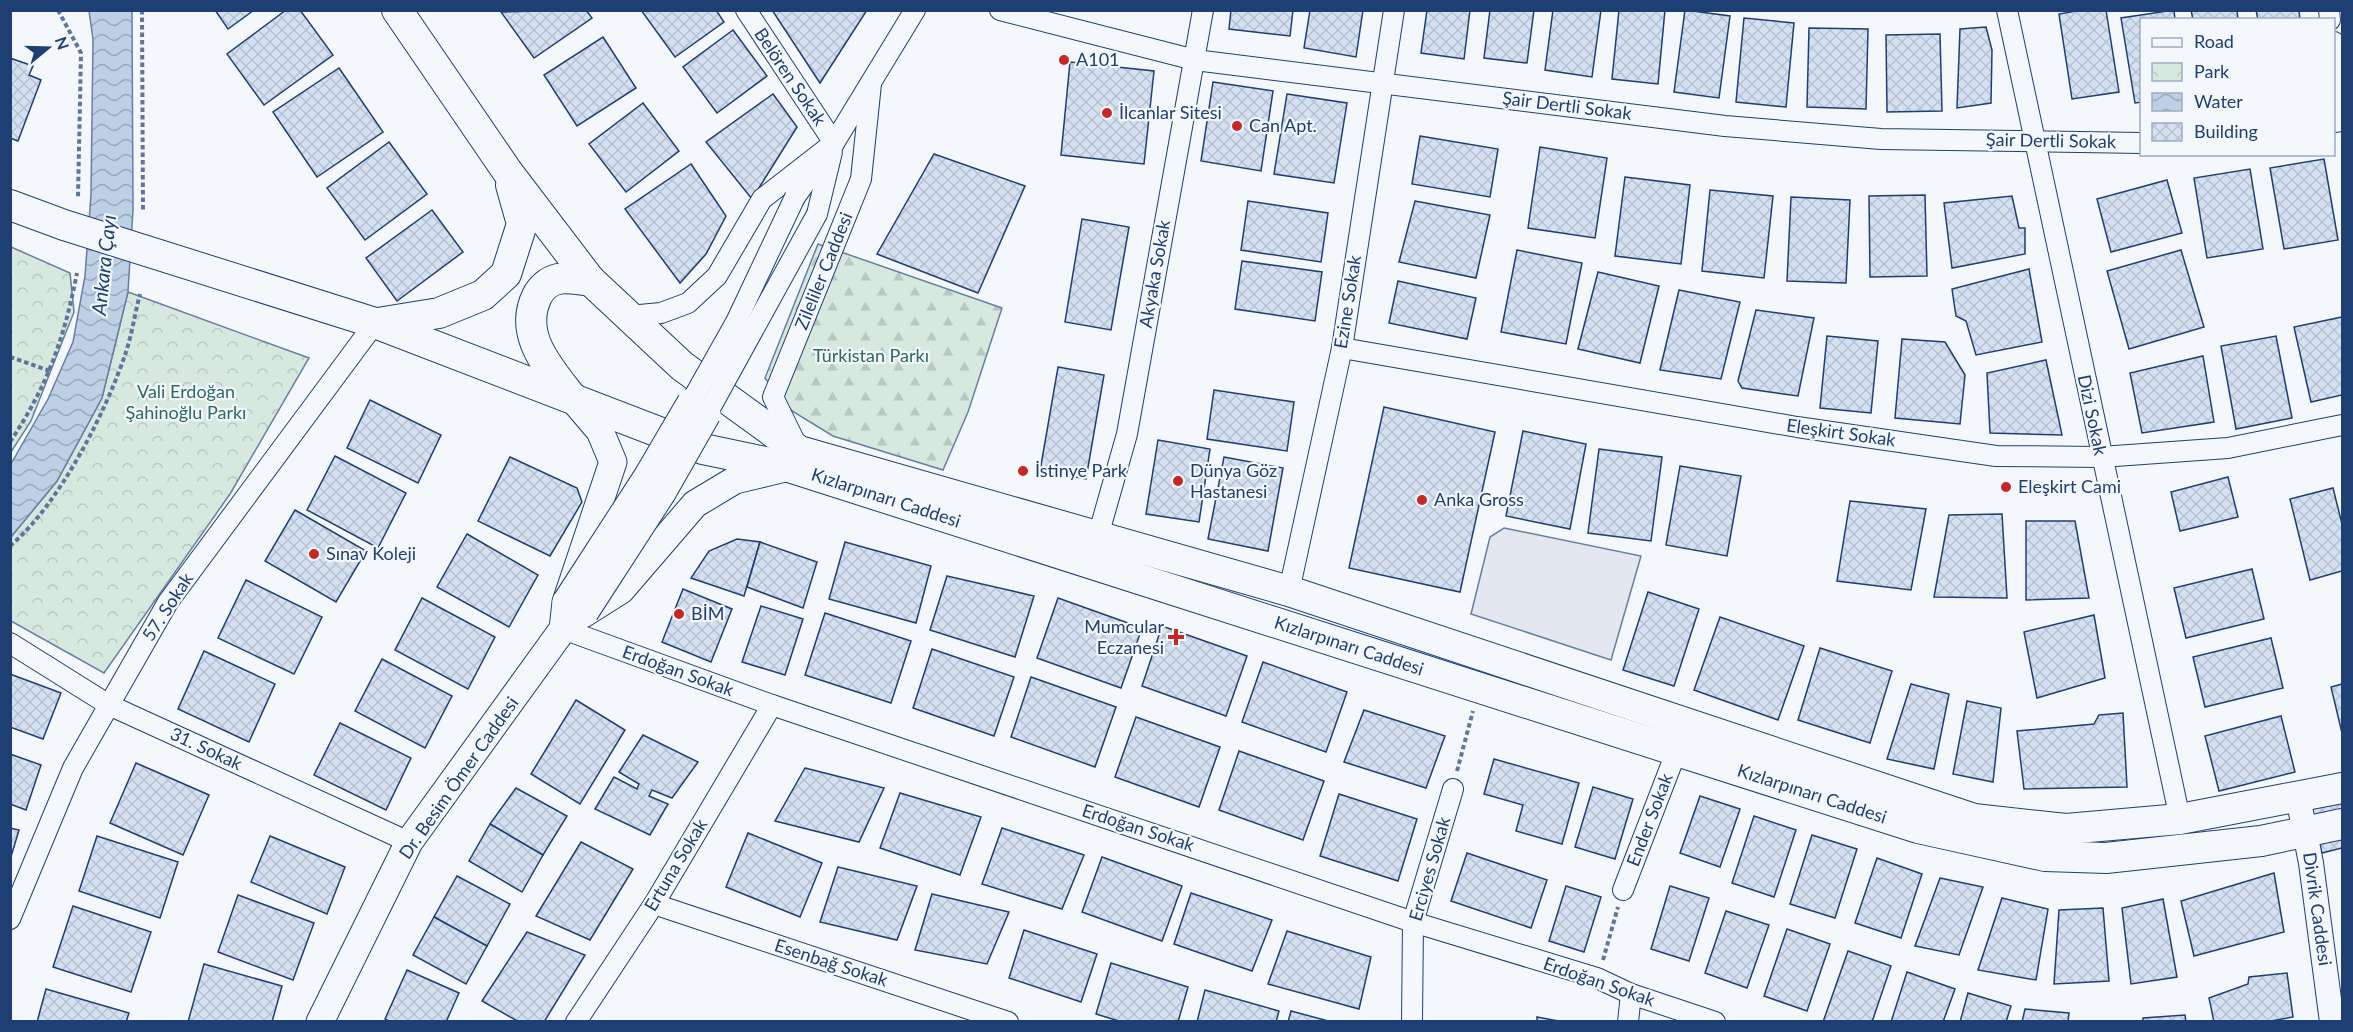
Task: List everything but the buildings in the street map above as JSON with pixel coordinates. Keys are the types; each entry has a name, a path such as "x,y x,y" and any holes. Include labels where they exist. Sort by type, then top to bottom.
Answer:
{"main road":[{"name":"Kızlarpınarı Caddesi","path":"397,10 507,171 590,280 682,366 794,459 1479,687 1918,828 2045,856 2106,858 2306,833 2343,824"},
{"path":"375,323 439,313 483,295 506,274 522,224 507,171"},
{"name":"Kızlarpınarı Caddesi","path":"10,205 375,323 703,449 794,459 1098,536 1289,591 1974,819 2066,829 2180,819 2343,788"},
{"path":"576,607 613,462 600,431 546,363 531,334 530,311 541,288 558,279 590,280"},
{"path":"576,607 647,477 699,408"},
{"path":"576,607 621,590 695,504 735,480 794,459"},
{"name":"Dr. Besim Ömer Caddesi","path":"320,1022 409,842 563,629 576,607"}],"street":[{"name":"Belören Sokak","path":"746,10 834,143"},
{"path":"699,408 736,322 795,197 834,143 915,10"},
{"name":"Şair Dertli Sokak","path":"1000,10 1195,60 1381,81 1725,126 1881,139 2140,143"},
{"name":"Akyaka Sokak","path":"1098,536 1127,434 1203,10"},
{"name":"Ezine Sokak","path":"1289,591 1342,348 1381,81 1394,10"},
{"name":"Dizi Sokak","path":"2007,10 2180,819"},
{"path":"2335,49 2343,104"},
{"name":"Zileliler Caddesi","path":"794,459 773,397 861,179 871,84"},
{"path":"699,408 817,214 834,143"},
{"path":"629,316 661,313 688,303 717,276 762,199 834,143"},
{"name":"57. Sokak","path":"10,919 73,768 168,602 375,323"},
{"name":"Eleşkirt Sokak","path":"1342,348 1797,427 1996,456 2101,457 2228,448 2343,425"},
{"name":"Erdoğan Sokak","path":"563,629 772,705 1413,922 1598,978 1631,994 1715,1022"},
{"name":"31. Sokak","path":"10,643 109,705 409,842"},
{"name":"Ertuna Sokak","path":"576,1022 654,904 772,705"},
{"name":"Ender Sokak","path":"1623,890 1677,750"},
{"name":"Erciyes Sokak","path":"1412,1022 1413,922 1453,789"},
{"name":"Divrik Caddesi","path":"2298,797 2306,833 2332,1022"},
{"name":"Esenbağ Sokak","path":"654,904 1008,1022"},
{"path":"1628,1022 1631,994"}],"path":[{"path":"58,10 81,53 78,197"},
{"path":"142,10 143,212"},
{"path":"10,442 31,410 50,371 66,326 77,273"},
{"path":"10,546 55,493 98,423 126,352 140,294"},
{"path":"10,357 50,371"},
{"path":"1453,789 1479,687"},
{"path":"1598,978 1623,890"}],"green space":[{"name":"Türkistan Parkı","path":"818,244 1002,308 968,412 943,470 833,436 792,411 765,378"},
{"path":"11,247 70,273 74,312 31,421 11,452"},
{"name":"Vali Erdoğan Şahinoğlu Parkı","path":"128,292 309,358 230,494 104,673 11,621 11,537 57,481 102,398"}],"shaded area":[{"path":"1504,528 1641,556 1611,660 1471,614 1490,537"}],"water":[{"name":"Ankara Çayı","path":"89,11 132,11 133,210 128,292 102,398 57,481 11,537 11,464 48,399 73,342 85,276 91,195 93,39"}],"place":[{"name":"A101","path":"1064,60"},
{"name":"İlcanlar Sitesi","path":"1107,113"},
{"name":"Can Apt.","path":"1237,126"},
{"name":"İstinye Park","path":"1023,471"},
{"name":"Dünya Göz Hastanesi","path":"1178,481"},
{"name":"Eleşkirt Cami","path":"2006,487"},
{"name":"Anka Gross","path":"1422,500"},
{"name":"Sınav Koleji","path":"314,554"},
{"name":"BİM","path":"679,614"},
{"name":"Mumcular Eczanesi","path":"1176,637"}]}
